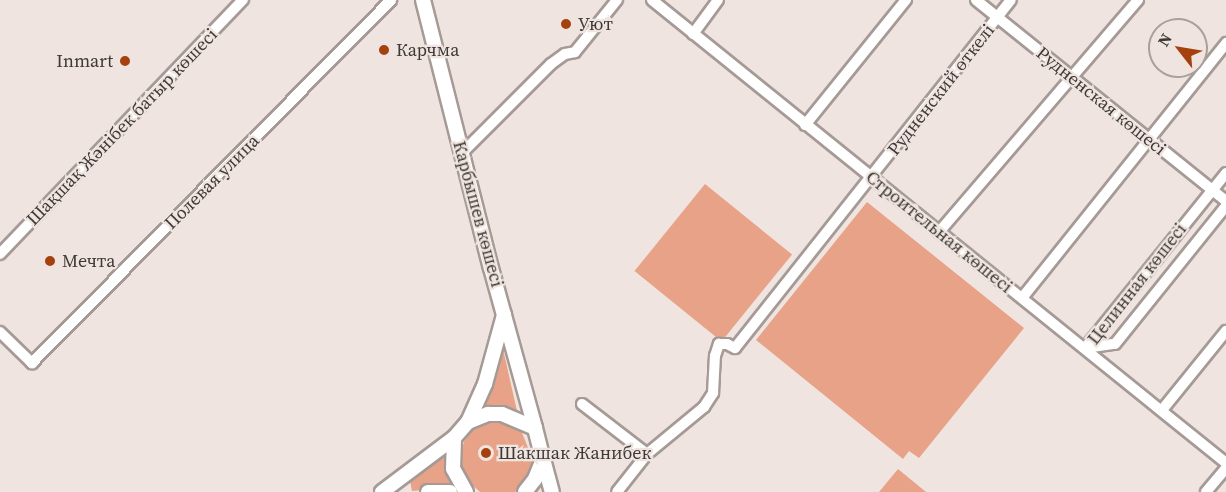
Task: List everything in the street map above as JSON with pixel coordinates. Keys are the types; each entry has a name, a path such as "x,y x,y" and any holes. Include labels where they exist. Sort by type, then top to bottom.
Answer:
{"main road":[{"name":"Карбышев көшесі","path":"423,0 543,459"},
{"path":"382,492 454,438 468,422 485,384 504,313"},
{"path":"468,422 488,414 502,414 535,428"},
{"path":"454,438 453,469 466,492"},
{"path":"525,492 535,479 543,459"},
{"path":"543,459 552,492"},
{"path":"428,492 450,492"}],"street":[{"name":"Шақшақ Жәнібек батыр көшесі","path":"0,254 243,0"},
{"name":"Полевая улица","path":"0,332 32,363 391,0"},
{"path":"462,153 551,64 565,54 575,52 617,0"},
{"name":"Строительная көшесі","path":"651,0 1162,410 1225,470"},
{"path":"693,34 718,0"},
{"path":"805,125 906,0"},
{"name":"Рудненская көшесі","path":"976,0 1226,201"},
{"name":"Рудненский өткелі","path":"647,454 704,407 713,393 715,356 719,344 728,344 735,348 1011,0"},
{"path":"939,232 1138,0"},
{"path":"1022,298 1226,44"},
{"name":"Целинная көшесі","path":"1085,348 1226,172"},
{"name":"Целинная көшесі","path":"1085,348 1115,344 1226,206"},
{"path":"1162,410 1226,331"},
{"path":"582,404 647,454 616,492"},
{"path":"1206,492 1225,470"}],"shaded area":[{"path":"705,184 792,254 722,342 635,271"},
{"path":"867,202 1024,328 919,458 909,451 903,459 756,340"},
{"path":"503,349 517,411 484,408"},
{"path":"508,422 520,428 531,455 533,471 521,488 515,492 480,492 467,480 461,468 460,455 471,431 482,423"},
{"path":"446,453 448,472 454,487 412,491 410,481"},
{"path":"898,469 926,492 879,492"}],"place":[{"name":"Уют","path":"566,24"},
{"name":"Карчма","path":"384,50"},
{"name":"Inmart","path":"125,61"},
{"name":"Мечта","path":"50,261"},
{"name":"Шакшак Жанибек","path":"486,453"}]}
